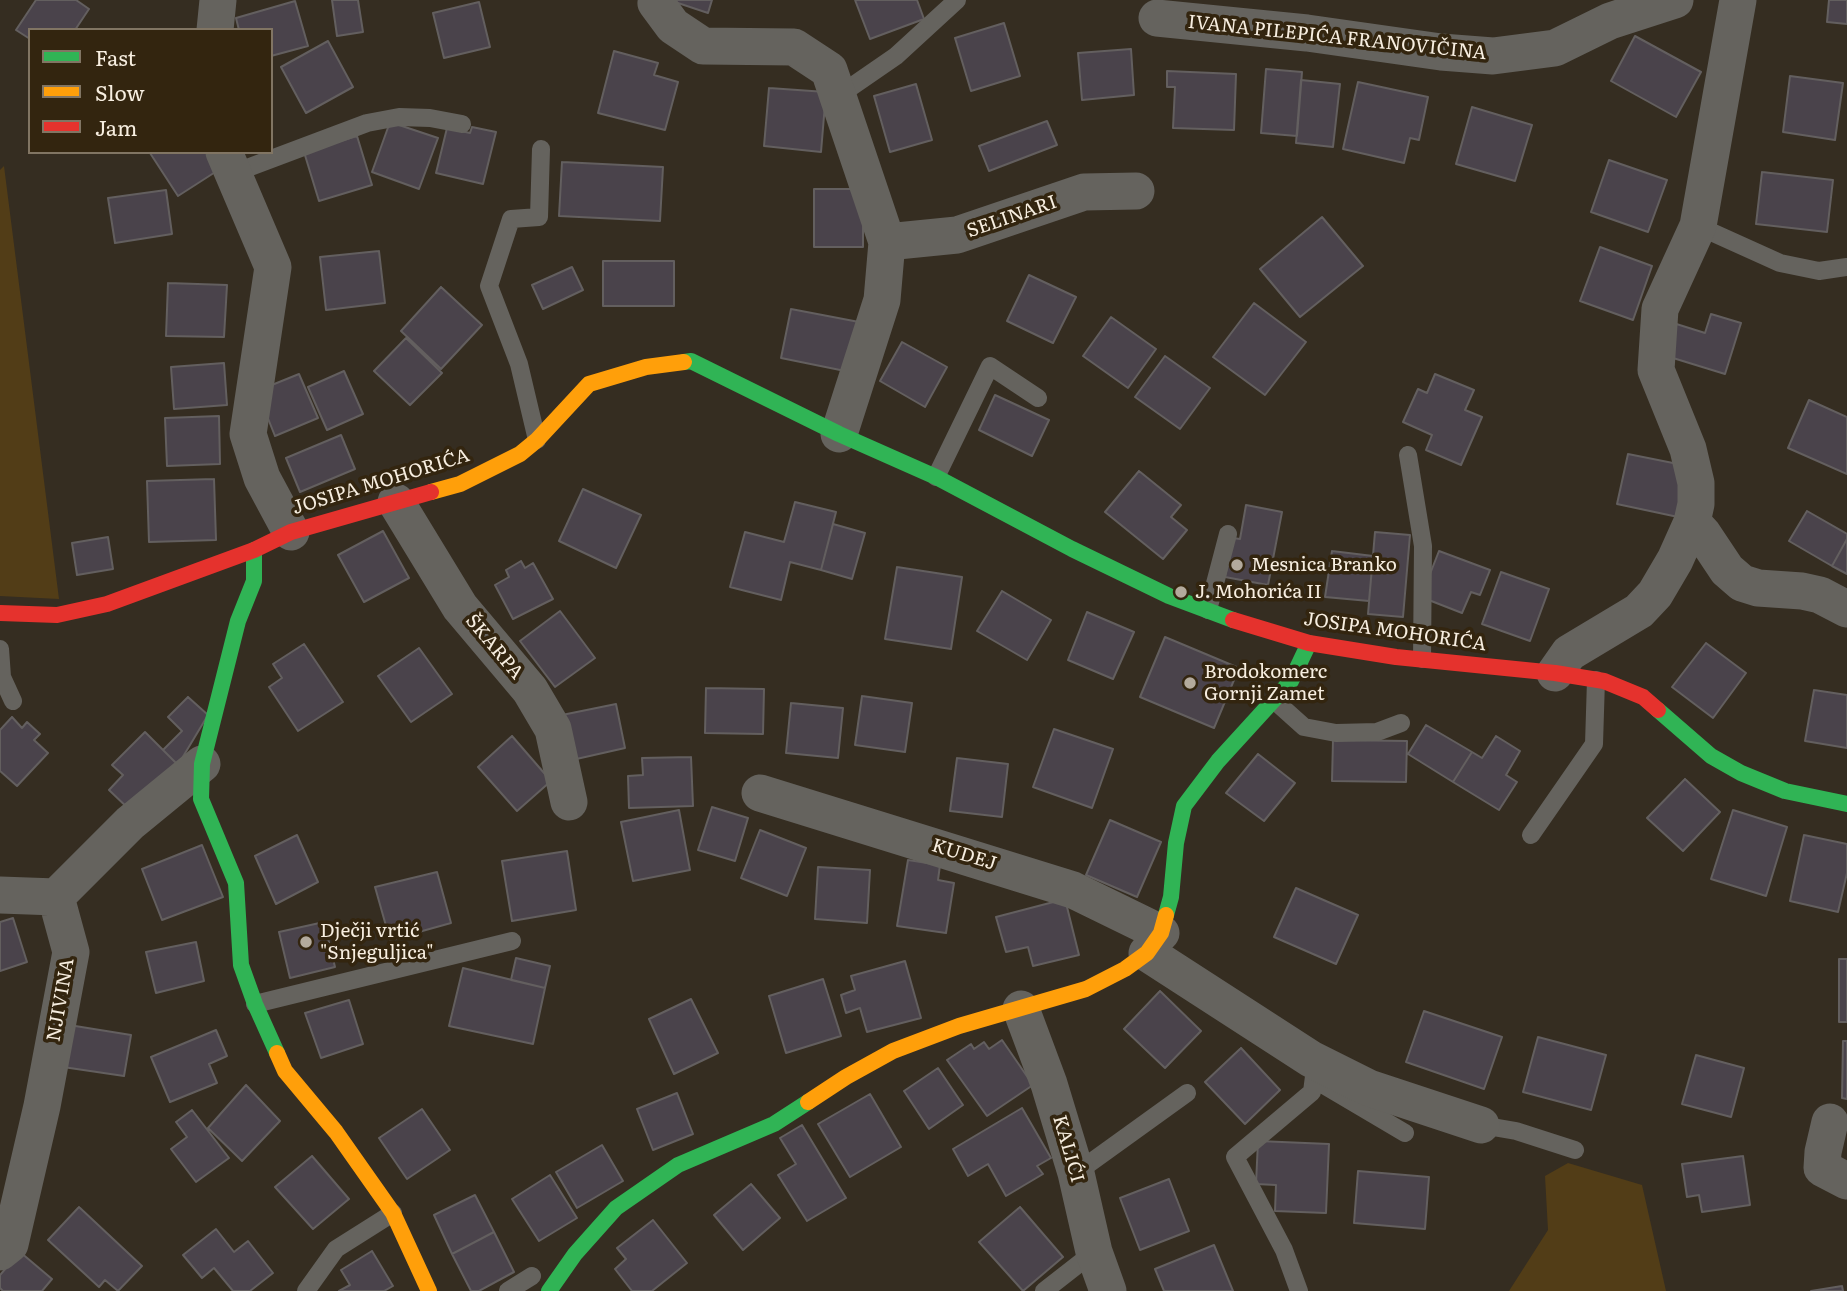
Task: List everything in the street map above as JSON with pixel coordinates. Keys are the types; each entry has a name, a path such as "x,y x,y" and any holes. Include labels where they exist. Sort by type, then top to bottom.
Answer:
{"street":[{"path":"215,28 219,0"},
{"path":"657,0 656,3 673,26 704,46 794,47 829,70 887,242 882,300 839,434"},
{"name":"IVANA PILEPIĆA FRANOVIČINA","path":"1157,18 1493,56 1555,48 1610,21 1675,0"},
{"path":"1555,673 1569,653 1639,611 1656,594 1692,522 1696,504 1696,483 1688,449 1656,370 1660,309 1698,226 1738,0"},
{"path":"229,162 272,267 248,434 262,478 291,532"},
{"name":"SELINARI","path":"887,242 957,235 1084,192 1136,191"},
{"name":"JOSIPA MOHORIĆA","path":"0,613 57,615 107,604 254,550 291,532 460,484 520,454 537,440 589,384 646,367 691,361 839,434 936,477 1072,549 1170,596 1310,643 1596,680 1643,697 1711,756 1741,773 1785,791 1847,804"},
{"name":"ŠKARPA","path":"396,502 460,607 530,690 553,729 569,802"},
{"path":"1692,522 1727,570 1742,583 1758,588 1820,595 1847,609"},
{"path":"254,550 254,581 238,621 201,781 236,883 241,965 285,1071 336,1132 393,1213 425,1289"},
{"path":"550,1291 575,1254 616,1208 678,1165 774,1124 846,1077 893,1051 959,1026 1086,989 1125,969 1154,943 1171,897 1176,843 1184,806 1218,761 1291,681 1310,643"},
{"path":"0,895 56,897 130,823 201,781"},
{"name":"KUDEJ","path":"760,793 1073,890 1154,943 1315,1070 1481,1125"},
{"name":"NJIVINA","path":"0,1252 10,1244 42,1106 71,952 56,897"},
{"name":"KALIĆI","path":"1021,1010 1049,1084 1076,1172 1094,1252 1108,1291"},
{"path":"1829,1122 1822,1168 1847,1181"}],"lane":[{"path":"838,96 896,56 957,0"},
{"path":"273,150 367,123 399,117 430,118 462,124"},
{"path":"537,440 519,365 489,286 511,219 539,217 541,149"},
{"path":"229,162 257,154"},
{"path":"1698,226 1780,263 1819,271 1847,267"},
{"path":"936,477 990,366 1038,398"},
{"path":"1408,455 1423,546 1422,659"},
{"path":"1208,610 1228,534"},
{"path":"0,649 2,677 13,701"},
{"path":"1531,835 1594,744 1596,680"},
{"path":"1275,701 1304,727 1336,733 1377,732 1401,723"},
{"path":"255,1004 512,941"},
{"path":"1299,1291 1284,1250 1235,1157 1312,1092 1315,1070 1405,1133"},
{"path":"1076,1172 1187,1093"},
{"path":"1481,1125 1516,1131 1575,1150"},
{"path":"306,1291 336,1249 393,1213"},
{"path":"1044,1291 1094,1252"},
{"path":"508,1291 531,1276"}],"shaded area":[{"path":"4,166 59,599 0,596 0,170"},
{"path":"1568,1163 1642,1185 1666,1291 1509,1291 1548,1230 1545,1176"}],"building":[{"path":"36,0 76,0 89,9 76,28 28,28 28,38 16,30"},
{"path":"332,0 358,0 363,32 337,36"},
{"path":"669,0 712,0 708,13"},
{"path":"855,0 917,0 924,19 870,39"},
{"path":"1829,0 1847,0 1847,24 1827,22"},
{"path":"295,1 308,46 273,55 273,28 238,28 236,18"},
{"path":"479,2 490,47 444,58 433,13"},
{"path":"1004,23 1020,76 971,91 955,38"},
{"path":"1635,36 1701,72 1676,117 1611,81"},
{"path":"328,41 353,87 306,113 281,67"},
{"path":"1131,49 1134,95 1082,100 1078,53"},
{"path":"614,51 658,63 654,75 678,82 665,130 598,113"},
{"path":"1266,69 1302,72 1297,136 1261,133"},
{"path":"1167,71 1236,74 1234,130 1173,128 1175,87 1167,87"},
{"path":"1790,76 1843,83 1835,140 1783,132"},
{"path":"1301,80 1340,84 1333,147 1296,143"},
{"path":"1358,82 1428,97 1419,140 1410,138 1404,163 1343,149"},
{"path":"916,84 932,140 890,152 874,96"},
{"path":"769,88 826,92 821,152 764,146"},
{"path":"1472,107 1532,125 1515,181 1456,164"},
{"path":"1047,121 1057,145 989,171 979,146"},
{"path":"390,122 438,138 419,189 372,172"},
{"path":"472,127 496,132 483,184 436,173 447,128 470,133"},
{"path":"357,136 372,185 319,201 304,152"},
{"path":"151,154 211,154 220,169 178,196"},
{"path":"1609,160 1667,180 1648,232 1591,212"},
{"path":"562,162 663,167 660,221 559,216"},
{"path":"1762,172 1833,180 1827,232 1756,224"},
{"path":"814,189 863,189 863,247 814,247"},
{"path":"166,190 172,234 115,243 108,198"},
{"path":"1322,217 1363,266 1300,317 1260,269"},
{"path":"1600,247 1652,266 1633,320 1580,301"},
{"path":"379,251 385,303 326,310 320,257"},
{"path":"603,261 674,261 674,306 603,306"},
{"path":"572,267 583,290 543,309 532,285"},
{"path":"1029,275 1076,297 1053,343 1007,321"},
{"path":"168,283 227,285 224,337 166,336"},
{"path":"441,287 482,325 441,369 401,331"},
{"path":"1254,303 1306,342 1265,395 1213,357"},
{"path":"791,309 859,322 850,372 781,358"},
{"path":"1711,314 1741,323 1725,374 1660,354 1670,322 1705,333"},
{"path":"1111,317 1156,349 1128,388 1083,356"},
{"path":"406,338 442,373 410,405 374,371"},
{"path":"902,342 947,367 925,407 880,381"},
{"path":"1165,356 1210,388 1180,429 1135,397"},
{"path":"224,363 227,405 174,409 171,367"},
{"path":"344,371 363,414 327,430 308,387"},
{"path":"299,374 318,418 275,436 257,391"},
{"path":"1435,374 1474,390 1465,410 1482,417 1461,465 1426,450 1432,435 1403,422 1418,389 1427,393"},
{"path":"995,395 1049,420 1032,456 979,430"},
{"path":"1809,400 1847,417 1847,474 1788,448"},
{"path":"219,416 220,464 167,466 165,418"},
{"path":"341,435 355,469 300,492 286,458"},
{"path":"1628,454 1688,466 1678,517 1617,504"},
{"path":"1139,471 1181,505 1171,517 1187,530 1163,559 1105,512"},
{"path":"214,479 216,540 149,542 147,481"},
{"path":"583,489 641,515 616,568 559,541"},
{"path":"795,502 836,512 821,570 790,562 781,600 730,587 745,532 784,542"},
{"path":"1246,505 1282,512 1268,585 1225,577 1233,538 1240,539"},
{"path":"1807,511 1847,534 1847,539 1832,566 1789,541"},
{"path":"833,524 865,533 852,579 821,570"},
{"path":"383,531 409,578 364,602 338,555"},
{"path":"1375,532 1410,535 1403,617 1368,614"},
{"path":"108,537 113,569 77,575 72,543"},
{"path":"1847,539 1847,574 1832,566"},
{"path":"1332,551 1373,556 1369,601 1325,597"},
{"path":"1439,551 1490,570 1480,595 1471,592 1462,613 1421,597"},
{"path":"521,561 525,568 533,563 553,599 513,619 495,585 509,577 506,570"},
{"path":"897,567 962,577 951,649 885,639"},
{"path":"1501,572 1549,589 1530,641 1482,624"},
{"path":"1002,591 1051,620 1027,660 977,631"},
{"path":"560,611 595,658 555,687 520,641"},
{"path":"1087,612 1134,632 1113,679 1068,660"},
{"name":"Brodokomerc Gornji Zamet","path":"1165,637 1239,668 1214,728 1140,697"},
{"path":"1706,643 1746,673 1713,718 1672,687"},
{"path":"304,644 343,702 298,731 269,687 282,678 273,664"},
{"path":"419,648 452,694 411,722 378,676"},
{"path":"706,688 764,689 763,734 705,733"},
{"path":"1814,690 1847,695 1847,748 1805,741"},
{"path":"862,696 912,703 905,752 855,745"},
{"path":"188,697 208,715 178,765 163,750 182,731 168,717"},
{"path":"791,703 843,708 838,758 786,753"},
{"path":"616,704 625,748 572,760 562,715"},
{"path":"12,717 22,728 27,722 40,734 34,740 48,753 17,786 0,771 0,730"},
{"path":"1426,725 1472,752 1453,782 1408,754"},
{"path":"1054,729 1113,749 1092,808 1033,787"},
{"path":"145,732 178,765 132,812 109,790 123,775 112,765"},
{"path":"512,736 551,781 517,811 478,767"},
{"path":"1496,736 1520,751 1506,775 1517,782 1499,810 1453,782 1472,752 1482,758"},
{"path":"1333,740 1407,741 1406,782 1332,781"},
{"path":"1258,754 1295,783 1264,821 1226,793"},
{"path":"691,757 693,806 629,808 628,776 643,775 642,758"},
{"path":"957,758 1008,764 1002,817 950,811"},
{"path":"1685,779 1720,812 1683,851 1647,818"},
{"path":"712,807 748,818 735,861 698,850"},
{"path":"679,810 690,870 633,881 621,822"},
{"path":"1733,810 1787,827 1766,896 1711,879"},
{"path":"1110,820 1161,842 1137,897 1086,875"},
{"path":"760,830 806,848 787,896 741,878"},
{"path":"297,835 318,882 276,904 255,856"},
{"path":"1804,835 1847,844 1847,873 1838,912 1790,901"},
{"path":"202,845 223,897 162,920 142,869"},
{"path":"567,851 576,910 512,921 502,861"},
{"path":"908,860 940,865 938,880 954,883 946,933 897,926"},
{"path":"818,867 870,870 867,923 815,919"},
{"path":"437,872 451,923 390,940 375,887"},
{"path":"1296,888 1358,915 1336,964 1274,937"},
{"path":"1065,899 1079,955 1033,966 1028,947 1006,952 996,917"},
{"path":"13,918 27,962 0,971 0,922"},
{"path":"324,922 335,967 290,978 279,932"},
{"path":"196,942 204,981 156,993 146,952"},
{"path":"516,958 550,966 545,988 511,980"},
{"path":"1839,959 1847,959 1847,1022 1839,1022"},
{"path":"905,961 921,1018 867,1032 860,1008 846,1013 841,995 855,990 851,976"},
{"path":"463,968 545,988 533,1044 449,1026"},
{"path":"823,979 841,1036 786,1053 769,996"},
{"path":"1160,991 1201,1031 1165,1068 1124,1029"},
{"path":"691,999 718,1053 674,1074 649,1019"},
{"path":"349,1000 363,1044 321,1058 305,1013"},
{"path":"1424,1011 1502,1037 1484,1089 1406,1062"},
{"path":"69,1025 131,1035 124,1076 63,1067"},
{"path":"216,1030 227,1056 209,1064 217,1083 170,1102 151,1057"},
{"path":"1538,1037 1606,1055 1591,1110 1523,1092"},
{"path":"1002,1040 1033,1085 987,1116 947,1060 971,1044 974,1049 984,1042 989,1049"},
{"path":"1843,1041 1847,1041 1847,1099 1842,1098"},
{"path":"1241,1048 1280,1090 1245,1124 1205,1082"},
{"path":"1696,1055 1744,1068 1731,1117 1682,1104"},
{"path":"938,1068 963,1105 929,1129 904,1091"},
{"path":"246,1085 280,1121 242,1161 208,1128"},
{"path":"677,1093 693,1134 653,1150 637,1109"},
{"path":"870,1094 901,1147 850,1177 818,1124"},
{"path":"1022,1108 1051,1158 1037,1166 1043,1174 1006,1196 988,1164 968,1176 953,1149"},
{"path":"422,1109 450,1150 407,1179 379,1138"},
{"path":"192,1110 229,1158 196,1182 171,1149 187,1137 176,1122"},
{"path":"802,1125 846,1198 807,1221 778,1175 796,1164 780,1138"},
{"path":"1258,1141 1329,1144 1326,1213 1275,1211 1276,1185 1256,1184"},
{"path":"602,1145 623,1181 577,1208 556,1172"},
{"path":"312,1156 349,1199 313,1229 275,1187"},
{"path":"1743,1156 1750,1205 1702,1212 1699,1195 1687,1197 1682,1164"},
{"path":"1358,1171 1429,1177 1425,1229 1354,1223"},
{"path":"550,1175 577,1218 539,1241 512,1199"},
{"path":"1169,1179 1189,1231 1140,1250 1120,1198"},
{"path":"751,1184 780,1218 743,1250 714,1215"},
{"path":"475,1195 494,1232 452,1254 434,1215"},
{"path":"79,1207 142,1266 118,1291 105,1280 99,1287 48,1240"},
{"path":"1020,1207 1063,1257 1023,1291 979,1242"},
{"path":"653,1220 687,1263 652,1291 632,1291 615,1269 626,1259 617,1248"},
{"path":"216,1229 234,1252 248,1241 273,1273 250,1291 233,1291 214,1268 202,1278 183,1255"},
{"path":"494,1232 514,1272 479,1291 471,1291 452,1254"},
{"path":"1214,1245 1233,1291 1164,1291 1155,1269"},
{"path":"372,1251 393,1286 384,1291 339,1291 350,1285 341,1270"},
{"path":"20,1252 52,1279 42,1291 3,1291 0,1288 0,1275"},
{"path":"1842,1286 1843,1291 1811,1291"}],"traffic: fast":[{"path":"684,362 691,361 839,434 936,477 1072,549 1169,596 1233,620"},
{"path":"254,550 254,581 238,621 202,764 201,799 236,883 241,965 277,1053"},
{"path":"1166,915 1184,806 1218,761 1291,681 1309,643"},
{"path":"1658,710 1711,756 1741,773 1785,791 1847,804"},
{"path":"549,1291 575,1254 616,1208 678,1165 774,1124 808,1102"}],"traffic: slow":[{"path":"431,492 460,484 520,454 537,440 589,384 646,367 684,362"},
{"path":"808,1102 893,1051 959,1026 1086,989 1125,969 1147,953 1161,933 1166,915"},
{"path":"277,1053 285,1071 336,1132 393,1213 429,1291"}],"traffic: jam":[{"path":"0,613 57,615 107,604 254,550 291,532 431,492"},
{"path":"1233,620 1309,643 1396,657 1555,673 1604,681 1643,697 1658,710"}],"place":[{"name":"Mesnica Branko","path":"1237,565"},
{"name":"J. Mohorića II","path":"1181,592"},
{"name":"Brodokomerc Gornji Zamet","path":"1190,683"},
{"name":"Dječji vrtić \"Snjeguljica\"","path":"306,942"}]}
